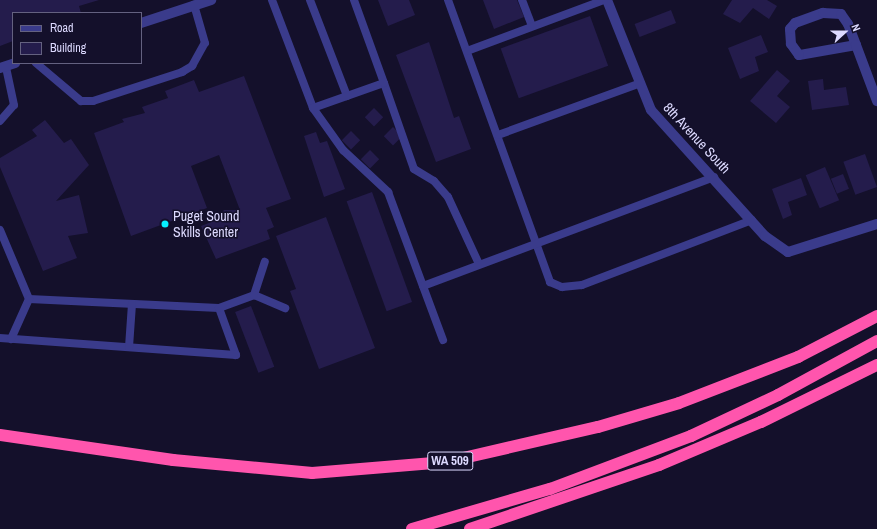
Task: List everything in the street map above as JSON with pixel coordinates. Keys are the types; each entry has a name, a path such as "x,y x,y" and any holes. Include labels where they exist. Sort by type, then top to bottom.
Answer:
{"highway":[{"name":"WA 509","path":"0,435 173,460 312,473 446,462 598,427 679,403 798,356 877,316"},
{"path":"412,529 550,489 691,436 778,395 877,341"},
{"path":"470,529 659,465 877,365"}],"street":[{"path":"142,23 211,0"},
{"name":"8th Avenue South","path":"607,0 652,110 714,177 765,236 788,252 877,224"},
{"path":"856,45 799,55 791,44 790,29 796,23 832,12 841,14 848,24 856,45 877,101"}],"lane":[{"path":"272,0 313,108 343,150 388,192 443,340"},
{"path":"310,0 347,96"},
{"path":"354,0 414,169 434,181 448,197 479,264"},
{"path":"448,0 550,282 569,286 582,284 752,220"},
{"path":"522,0 532,26"},
{"path":"467,51 604,0"},
{"path":"37,64 81,101 93,101 182,72 192,66 205,43 194,6"},
{"path":"0,121 14,105 7,66"},
{"path":"313,108 384,83"},
{"path":"498,135 641,83"},
{"path":"423,286 536,242 714,177"},
{"path":"0,230 29,299 11,339"},
{"path":"254,295 265,262"},
{"path":"29,299 219,308 254,295 285,308"},
{"path":"129,347 132,304"},
{"path":"0,338 236,355 219,308"}],"building":[{"path":"0,0 99,0 79,6 81,12 12,12 12,41 0,46"},
{"path":"378,0 409,0 415,15 388,26"},
{"path":"483,0 517,0 524,17 494,29"},
{"path":"732,0 767,0 777,6 769,19 753,8 740,23 723,14"},
{"path":"671,10 676,23 640,37 635,24"},
{"path":"590,16 608,66 519,98 501,48"},
{"path":"761,35 768,52 755,57 759,71 740,79 728,48"},
{"path":"429,42 454,118 459,116 471,149 436,162 396,55"},
{"path":"777,70 790,81 777,96 790,107 776,123 750,101"},
{"path":"244,76 291,199 266,208 274,227 267,230 270,239 216,259 201,226 214,221 224,210 240,210 219,155 191,166 207,208 131,236 94,133 124,122 122,119 145,113 142,107 168,98 165,91 194,80 199,92"},
{"path":"823,79 824,90 846,87 849,105 812,110 808,81"},
{"path":"374,108 383,117 374,126 365,117"},
{"path":"45,120 64,143 71,139 89,165 56,201 79,195 88,233 68,236 77,258 43,271 0,167 0,158 37,136 32,130"},
{"path":"393,127 402,136 393,145 384,136"},
{"path":"351,131 360,140 351,149 342,140"},
{"path":"316,132 320,143 327,141 345,189 324,197 304,136"},
{"path":"370,150 379,159 370,168 361,159"},
{"path":"865,154 877,187 855,195 843,162"},
{"path":"825,167 839,200 820,208 806,175"},
{"path":"843,174 849,189 837,194 831,179"},
{"path":"801,178 807,195 788,202 792,215 783,219 772,189"},
{"path":"372,192 412,302 387,311 347,201"},
{"path":"326,217 375,348 319,369 290,291 296,289 276,236"},
{"path":"251,306 274,367 258,373 235,312"}],"place":[{"name":"Puget Sound Skills Center","path":"165,224"}]}
